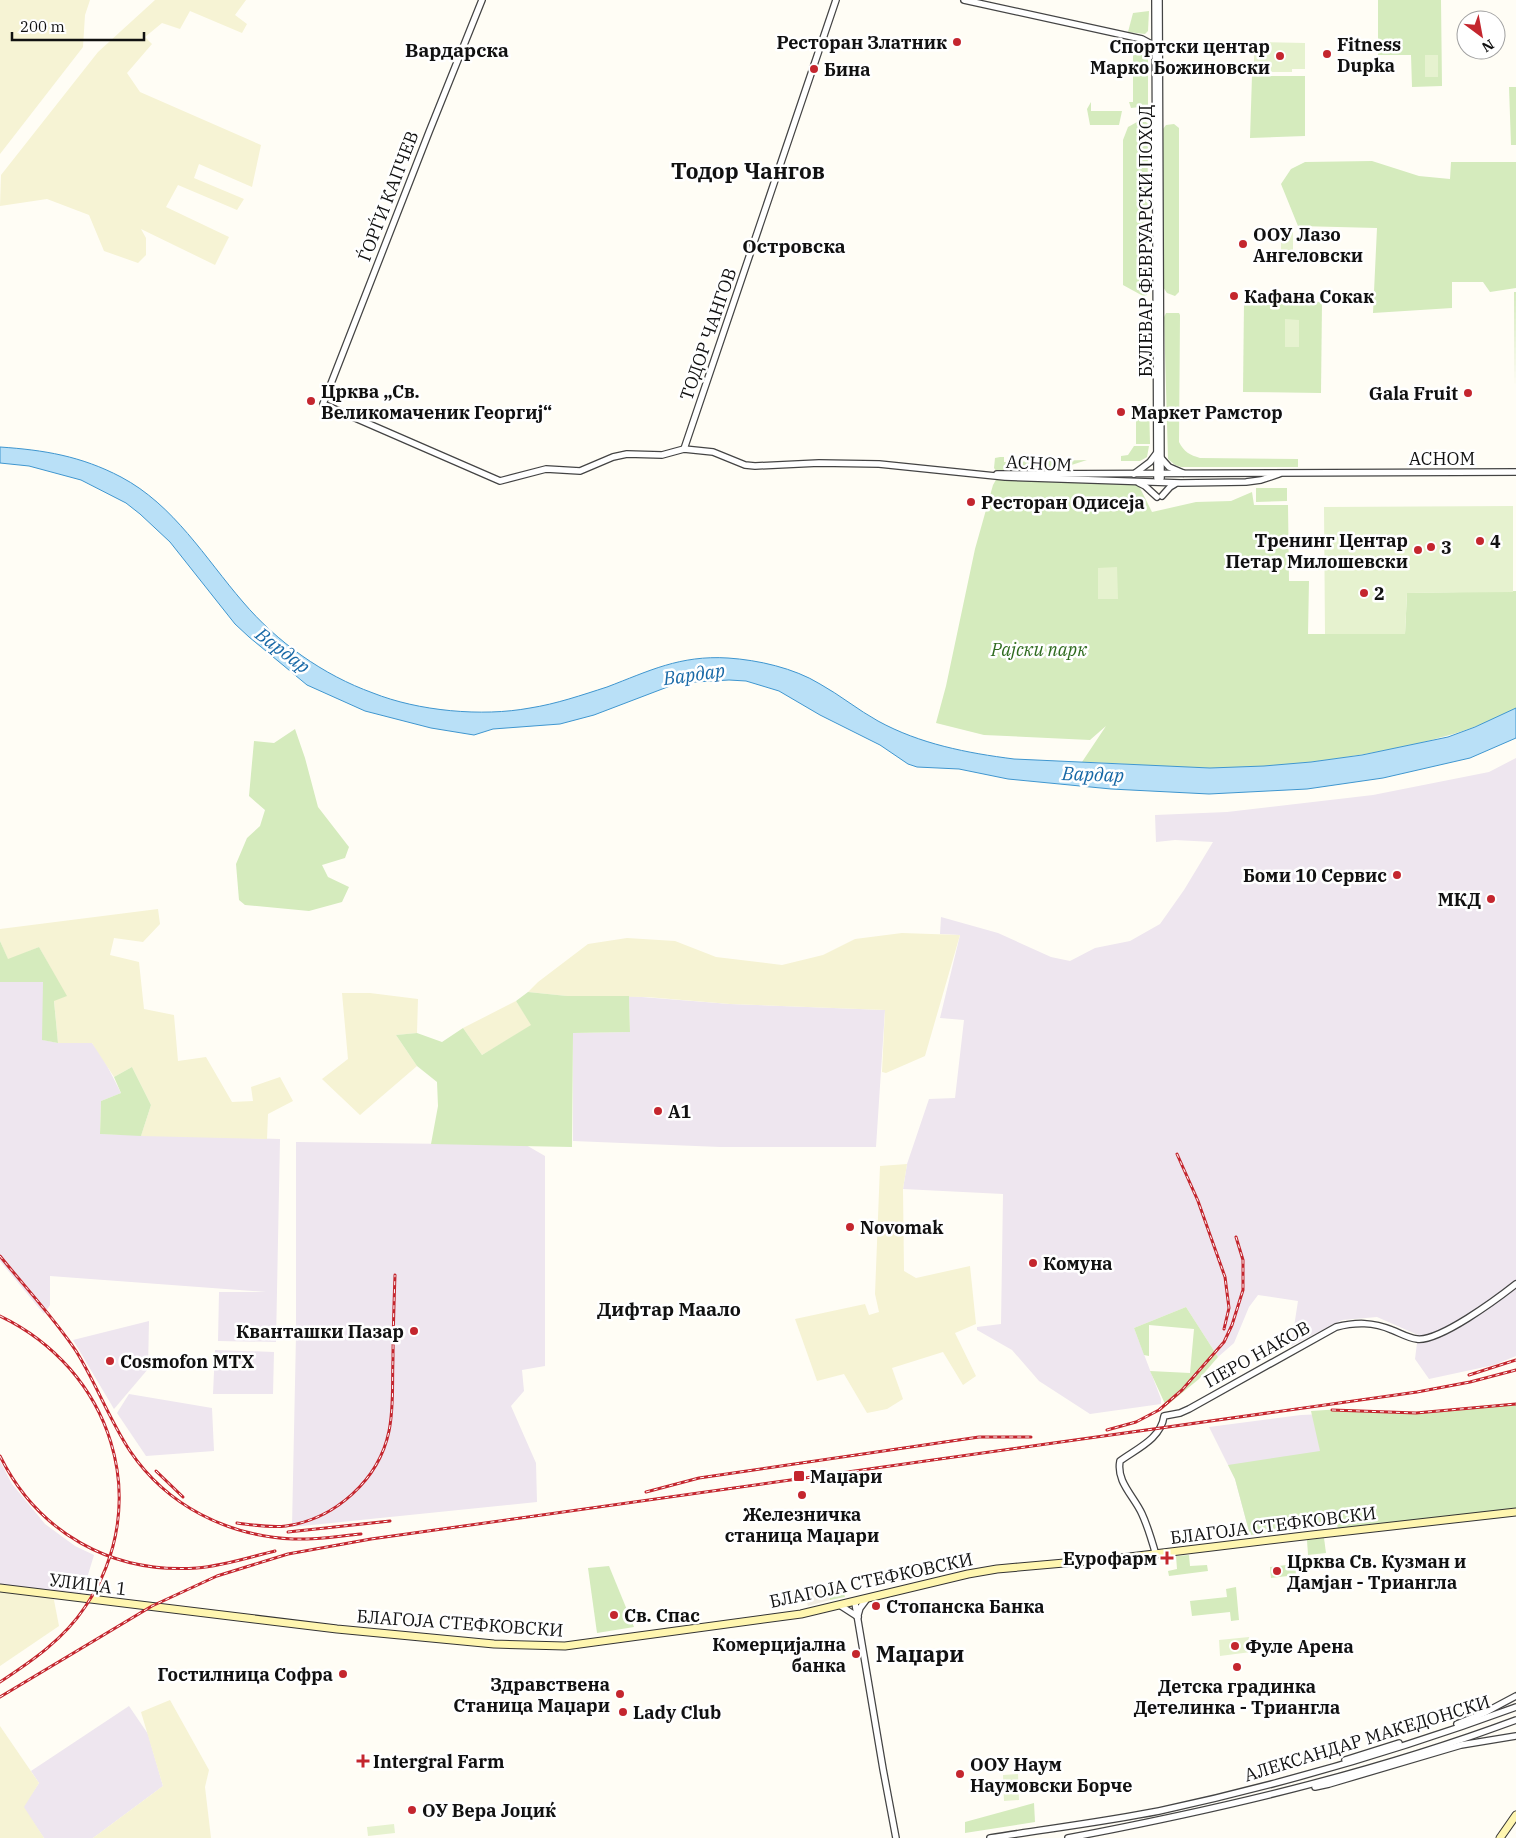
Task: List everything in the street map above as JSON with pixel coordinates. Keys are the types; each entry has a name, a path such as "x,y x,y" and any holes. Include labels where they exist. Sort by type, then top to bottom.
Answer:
{"main road":[{"name":"БЛАГОЈА СТЕФКОВСКИ","path":"173,1610 419,1638 544,1646 593,1643 801,1614 841,1606 968,1574 1516,1512"},
{"name":"УЛИЦА 1","path":"0,1588 173,1610"},
{"path":"1500,1838 1516,1815"}],"street":[{"name":"ЃОРЃИ КАПЧЕВ","path":"482,0 428,132 323,404 500,481 546,469 580,471 613,457 627,454 662,455 684,449"},
{"name":"ТОДОР ЧАНГОВ","path":"684,449 836,0"},
{"path":"964,0 1142,39 1155,46"},
{"name":"БУЛЕВАР ФЕВРУАРСКИ ПОХОД","path":"1155,0 1156,449 1159,482"},
{"name":"БУЛЕВАР ФЕВРУАРСКИ ПОХОД","path":"1159,0 1161,458 1159,475"},
{"path":"1142,39 1155,32"},
{"path":"684,449 713,452 745,465 755,466 824,463 880,464 992,475"},
{"path":"1132,475 1153,459 1156,449"},
{"path":"1161,458 1173,469 1190,474"},
{"name":"АСНОМ","path":"992,475 1005,473 1159,475 1516,472"},
{"name":"АСНОМ","path":"992,475 1181,483 1246,482 1261,480 1279,474"},
{"path":"1135,481 1159,496 1170,487 1181,483"},
{"name":"ПЕРО НАКОВ","path":"1156,1554 1142,1512 1120,1476 1119,1466 1120,1462 1154,1438 1164,1422 1164,1416 1189,1409 1336,1327 1360,1323 1372,1324 1411,1338 1426,1339 1440,1334 1488,1305 1516,1284"},
{"path":"858,1617 859,1610 866,1600"},
{"path":"855,1602 896,1838"},
{"path":"841,1606 858,1617"},
{"path":"1282,1781 1443,1729 1484,1713 1516,1696"},
{"name":"АЛЕКСАНДАР МАКЕДОНСКИ","path":"990,1838 1156,1811 1245,1791 1377,1754 1516,1707"},
{"name":"АЛЕКСАНДАР МАКЕДОНСКИ","path":"1068,1838 1286,1792 1466,1739 1516,1720"},
{"path":"1286,1792 1328,1784 1461,1745 1516,1736"}],"shaded area":[{"path":"0,0 90,0 85,15 83,47 0,154"},
{"path":"155,0 246,0 235,15 247,24 242,33 190,11 180,29 162,23 145,37 152,44 127,73 140,92 261,145 252,187 199,164 194,178 244,199 237,210 178,185 166,207 229,237 215,265 141,229 146,238 146,255 138,263 104,251 89,215 47,199 0,206 1,175 98,52"},
{"path":"1516,758 1516,1356 1494,1365 1429,1379 1415,1359 1418,1335 1377,1317 1342,1320 1291,1346 1298,1301 1258,1295 1249,1307 1234,1343 1218,1357 1186,1307 1134,1328 1161,1399 1161,1404 1090,1414 1039,1381 1012,1350 977,1330 977,1327 1001,1324 1003,1194 903,1189 907,1164 929,1099 955,1098 964,1020 940,1018 960,935 940,934 941,917 998,933 1051,957 1070,961 1095,948 1130,941 1160,924 1184,890 1213,842 1175,840 1156,842 1155,815 1227,812 1373,795 1489,772"},
{"path":"158,909 160,924 143,942 114,938 110,955 139,962 144,1009 174,1015 178,1061 206,1057 232,1102 253,1101 251,1087 280,1077 293,1101 268,1114 267,1139 141,1136 151,1105 132,1067 114,1077 92,1043 58,1043 54,1000 66,996 39,947 8,960 0,941 0,929"},
{"path":"902,933 960,935 925,1056 886,1073 882,1072 885,1010 730,1004 647,997 567,996 528,992 538,982 588,944 627,938 675,941 716,957 782,965 823,955 855,939"},
{"path":"0,982 43,982 43,1040 58,1043 92,1043 101,1054 121,1093 101,1101 100,1134 280,1139 276,1342 218,1341 219,1292 266,1292 50,1276 50,1305 44,1314 0,1261"},
{"path":"342,993 370,993 418,999 417,1033 396,1035 417,1066 360,1115 322,1079 348,1059"},
{"path":"629,996 730,1004 885,1010 876,1147 720,1147 573,1141 573,1033 630,1032"},
{"path":"516,1001 532,1025 482,1055 463,1028"},
{"name":"Кванташки Пазар","path":"296,1142 526,1145 545,1156 545,1366 522,1370 524,1391 511,1406 536,1463 537,1502 292,1527 296,1335"},
{"path":"907,1164 903,1189 904,1271 916,1278 970,1266 976,1324 955,1333 976,1376 963,1385 943,1352 892,1368 903,1399 887,1409 867,1413 844,1374 817,1381 795,1319 865,1304 869,1315 879,1312 875,1294 880,1166"},
{"path":"149,1321 148,1369 114,1409 73,1340"},
{"path":"215,1350 274,1352 273,1394 213,1394"},
{"path":"129,1394 212,1408 214,1451 146,1456 117,1413"},
{"path":"1350,1413 1379,1473 1250,1535 1235,1479 1209,1427 1301,1415"},
{"path":"0,1461 12,1484 45,1524 75,1546 94,1555 84,1588 78,1599 0,1589"},
{"path":"827,1586 830,1600 808,1606 804,1592"},
{"path":"0,1589 53,1595 59,1626 0,1666"},
{"path":"170,1700 209,1770 205,1787 211,1838 93,1838 163,1786 141,1712"},
{"path":"129,1706 148,1734 163,1786 93,1838 44,1838 23,1807 39,1783 31,1771"},
{"path":"0,1726 39,1783 24,1807 44,1838 0,1838"}],"green space":[{"path":"1378,0 1441,0 1442,86 1412,87 1411,55 1378,55"},
{"path":"1149,11 1148,31 1145,34 1128,32 1133,13"},
{"path":"1133,40 1145,43 1148,46 1148,106 1131,108 1129,102 1133,102"},
{"name":"Спортски центар Марко Божиновски","path":"1254,42 1305,43 1305,69 1292,69 1292,72 1254,72"},
{"path":"1425,55 1438,55 1438,77 1425,77"},
{"path":"1252,76 1305,76 1305,136 1250,138"},
{"path":"1509,87 1516,87 1516,145 1511,145"},
{"path":"1091,102 1091,111 1122,111 1119,125 1090,125 1087,109"},
{"path":"1137,122 1146,122 1148,124 1147,295 1143,296 1123,285 1123,140 1128,127"},
{"path":"1174,124 1179,128 1179,292 1175,296 1167,293 1163,287 1163,129 1166,125"},
{"path":"1372,161 1419,176 1450,179 1451,162 1516,162 1516,288 1490,292 1483,282 1452,282 1452,308 1373,313 1377,228 1298,226 1281,184 1291,169 1305,162"},
{"path":"1281,231 1293,232 1293,251 1281,251"},
{"path":"1514,292 1516,292 1515,386"},
{"path":"1244,302 1322,302 1321,393 1243,392"},
{"path":"1166,313 1179,313 1180,315 1179,442 1185,451 1200,458 1298,459 1298,467 1181,467 1168,459 1164,317"},
{"path":"1285,319 1299,320 1299,347 1285,347"},
{"path":"1136,404 1149,404 1150,444 1136,444"},
{"path":"1134,446 1149,446 1147,457 1140,461 1121,461 1121,456 1128,455"},
{"path":"1004,457 1004,462 1087,460 1056,470 997,472 994,468 995,458"},
{"name":"Рајски парк","path":"997,478 1137,482 1152,512 1196,502 1231,501 1252,492 1254,505 1288,505 1289,581 1309,581 1308,634 1405,634 1407,593 1516,591 1516,708 1470,728 1407,746 1324,760 1234,768 1082,762 1106,726 1090,740 984,735 936,723 946,686 975,549 993,485"},
{"path":"1256,488 1287,488 1287,501 1256,502"},
{"name":"Тренинг Центар Петар Милошевски","path":"1513,506 1513,592 1407,593 1405,634 1325,634 1324,507"},
{"path":"1117,567 1118,599 1098,599 1098,568"},
{"path":"295,729 318,807 349,847 345,858 322,865 328,877 349,887 342,902 309,911 245,905 239,900 236,864 247,838 260,826 265,810 249,796 254,741 274,743"},
{"path":"0,941 8,959 39,947 67,996 54,1001 58,1043 42,1040 43,982 0,982"},
{"path":"528,992 567,996 629,996 630,1032 573,1033 572,1147 431,1144 438,1106 437,1082 417,1066 396,1035 417,1033 442,1042 463,1028 482,1055 531,1025 516,1001"},
{"path":"132,1067 151,1105 141,1136 100,1134 101,1101 121,1093 114,1077"},
{"path":"1186,1307 1218,1357 1199,1379 1166,1406 1150,1371 1190,1373 1194,1329 1149,1325 1149,1356 1144,1355 1134,1328"},
{"path":"1516,1404 1516,1512 1339,1532 1337,1525 1250,1535 1235,1479 1228,1465 1320,1451 1311,1411 1341,1409 1416,1413"},
{"path":"1324,1538 1326,1553 1308,1555 1307,1540"},
{"path":"1189,1555 1190,1566 1207,1565 1208,1571 1169,1576 1168,1571 1177,1569 1176,1556"},
{"path":"1295,1564 1296,1575 1271,1578 1270,1567"},
{"path":"609,1566 634,1627 597,1633 588,1568"},
{"path":"841,1583 845,1597 830,1600 827,1586"},
{"path":"1236,1587 1239,1620 1231,1621 1230,1612 1192,1616 1190,1601 1227,1597 1226,1589"},
{"name":"Фуле Арена","path":"1249,1637 1251,1652 1220,1656 1219,1640"},
{"path":"1018,1774 1019,1800 1004,1801 1003,1775"},
{"path":"1034,1803 1035,1822 965,1833 965,1822"},
{"path":"394,1824 395,1833 368,1836 367,1827"}],"water":[{"name":"Вардар","path":"0,447 62,455 91,464 121,477 157,502 173,517 256,617 302,656 354,686 391,699 430,708 450,711 492,712 530,708 579,696 665,665 695,659 728,658 763,663 799,673 827,688 878,721 910,736 927,742 979,754 1014,759 1210,768 1311,762 1362,755 1448,737 1516,708 1516,738 1470,758 1383,778 1307,789 1209,794 1111,789 1008,779 959,769 917,767 908,764 880,745 820,715 779,691 746,681 678,683 594,715 560,724 493,729 474,735 431,728 365,711 307,685 235,624 170,542 126,503 81,480 29,466 0,463"}],"railway":[{"path":"1177,1154 1198,1201 1225,1277 1229,1308 1224,1329"},
{"path":"1107,1430 1136,1422 1159,1410 1182,1390 1224,1342 1232,1325 1243,1290 1243,1260 1236,1237"},
{"path":"0,1256 76,1351 130,1451 162,1488 201,1514 245,1532 293,1539 361,1534"},
{"path":"237,1523 280,1527 304,1522 337,1506 365,1481 376,1466 384,1449 392,1413 395,1275"},
{"path":"0,1316 38,1339 70,1369 94,1404 111,1442 119,1483 117,1525 106,1567 85,1607 77,1619 57,1639 0,1682"},
{"path":"1469,1375 1516,1360"},
{"path":"0,1697 152,1606 217,1576 288,1554 371,1539 1417,1392 1470,1382 1516,1370"},
{"path":"1332,1410 1416,1413 1516,1404"},
{"path":"646,1492 699,1478 979,1437 1031,1437"},
{"path":"0,1456 16,1483 35,1507 57,1527 81,1543 107,1556 136,1564 166,1568 197,1568 227,1563 275,1551"},
{"path":"156,1471 183,1497"},
{"path":"288,1532 390,1521"}],"place":[{"name":"Ресторан Златник","path":"957,42"},
{"name":"Fitness Dupka","path":"1327,54"},
{"name":"Спортски центар Марко Божиновски","path":"1280,56"},
{"name":"Бина","path":"814,69"},
{"name":"ООУ Лазо Ангеловски","path":"1243,244"},
{"name":"Кафана Сокак","path":"1234,296"},
{"name":"Gala Fruit","path":"1468,393"},
{"name":"Црква „Св. Великомаченик Георгиј“","path":"311,401"},
{"name":"Маркет Рамстор","path":"1121,412"},
{"name":"Ресторан Одисеја","path":"971,502"},
{"name":"4","path":"1480,541"},
{"name":"3","path":"1431,547"},
{"name":"Тренинг Центар Петар Милошевски","path":"1418,550"},
{"name":"2","path":"1364,593"},
{"name":"Боми 10 Сервис","path":"1397,875"},
{"name":"МКД","path":"1491,899"},
{"name":"А1","path":"658,1111"},
{"name":"Novomak","path":"850,1227"},
{"name":"Комуна","path":"1033,1263"},
{"name":"Кванташки Пазар","path":"414,1331"},
{"name":"Cosmofon MTX","path":"110,1361"},
{"name":"Маџари","path":"799,1476"},
{"name":"Железничка станица Маџари","path":"802,1495"},
{"name":"Еурофарм","path":"1167,1558"},
{"name":"Црква Св. Кузман и Дамјан - Триангла","path":"1277,1571"},
{"name":"Стопанска Банка","path":"876,1606"},
{"name":"Св. Спас","path":"614,1615"},
{"name":"Фуле Арена","path":"1235,1646"},
{"name":"Комерцијална банка","path":"856,1654"},
{"name":"Детска градинка Детелинка - Триангла","path":"1237,1667"},
{"name":"Гостилница Софра","path":"343,1674"},
{"name":"Здравствена Станица Маџари","path":"620,1694"},
{"name":"Lady Club","path":"623,1712"},
{"name":"Intergral Farm","path":"363,1761"},
{"name":"ООУ Наум Наумовски Борче","path":"960,1774"},
{"name":"ОУ Вера Јоциќ","path":"412,1810"}],"district":[{"name":"Вардарска","path":"457,50"},
{"name":"Тодор Чангов","path":"748,170"},
{"name":"Островска","path":"794,246"},
{"name":"Дифтар Маало","path":"669,1309"},
{"name":"Маџари","path":"920,1653"}]}
